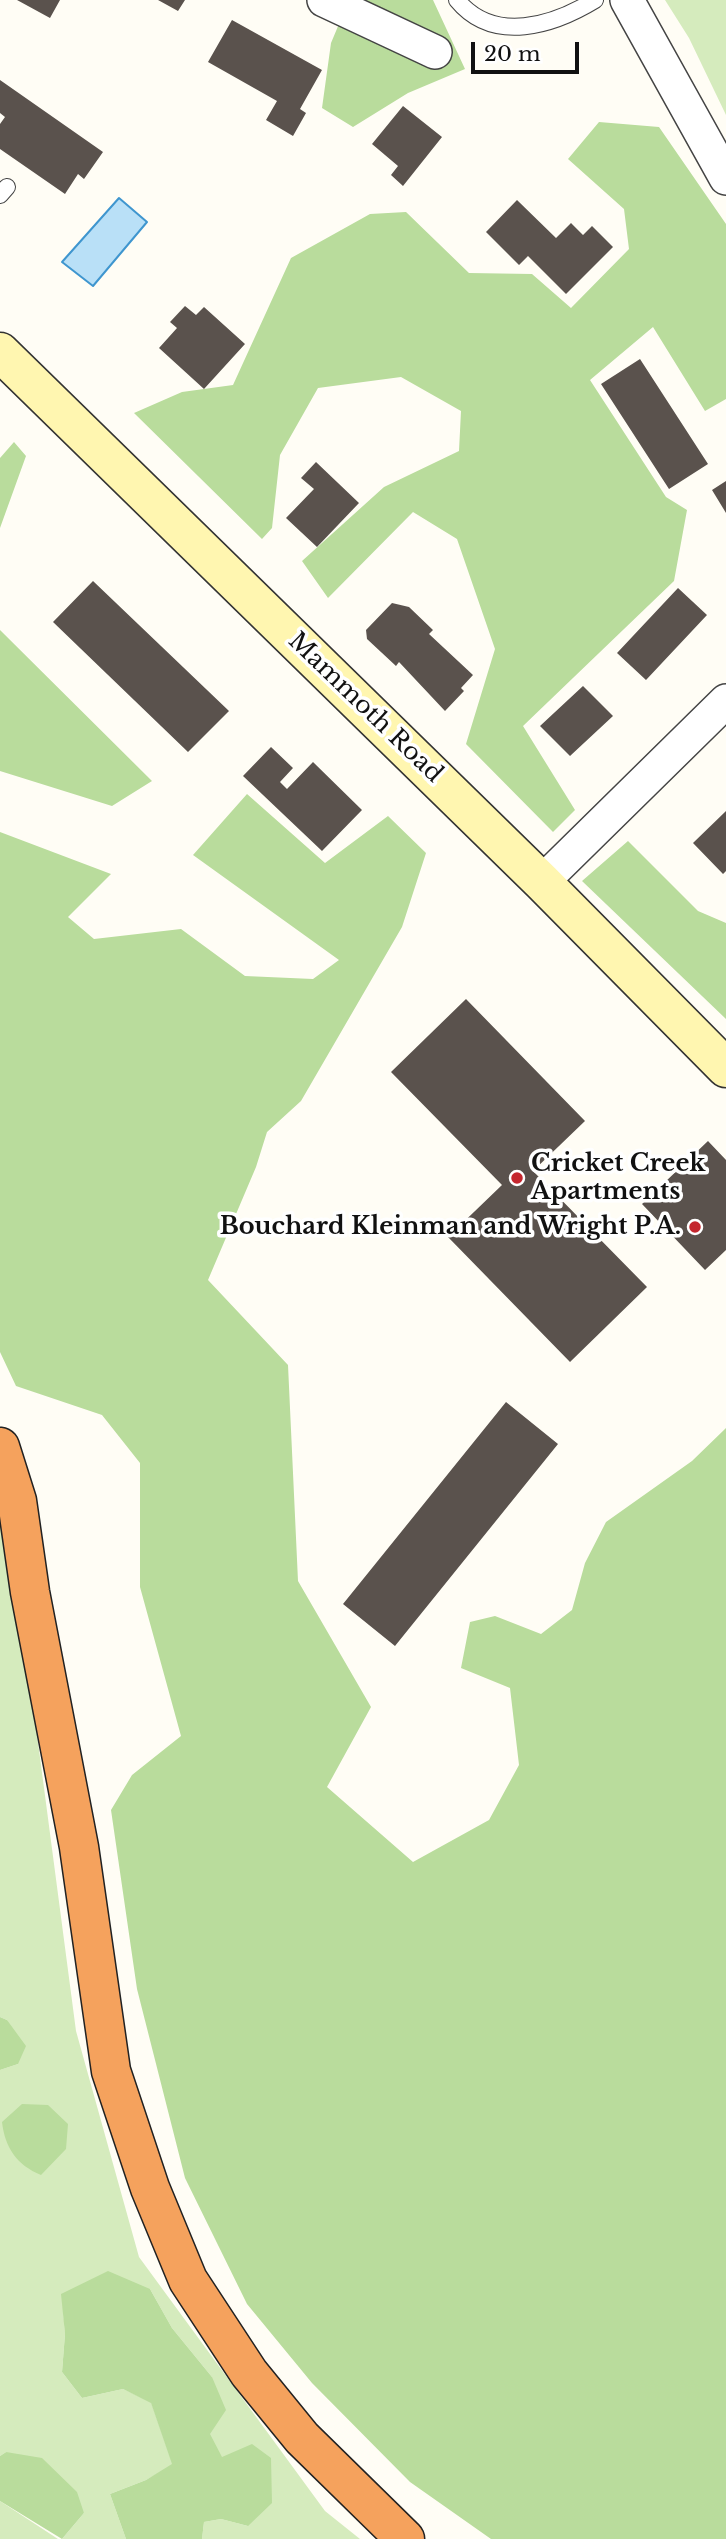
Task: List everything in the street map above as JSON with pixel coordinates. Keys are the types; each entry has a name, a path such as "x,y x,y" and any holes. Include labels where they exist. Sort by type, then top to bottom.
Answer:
{"highway":[{"path":"0,1447 17,1501 30,1592 79,1847 111,2071 150,2189 188,2280 248,2373 302,2438 405,2539"}],"main road":[{"name":"Mammoth Road","path":"0,352 542,882 726,1068"}],"street":[{"path":"324,0 435,52"},
{"path":"627,0 726,178"},
{"path":"542,882 726,701"}],"lane":[{"path":"457,0 479,18 521,28 565,18 595,0"}],"green space":[{"path":"349,0 433,0 465,69 408,93 353,127 322,108 331,43"},
{"path":"665,0 726,0 726,115 689,38"},
{"path":"599,122 659,127 726,224 726,399 705,411 653,327 590,380 666,497 687,510 674,581 523,726 575,810 553,832 466,744 495,649 457,539 413,512 328,598 302,561 384,487 459,451 461,411 401,377 318,388 280,455 272,528 262,539 134,413 182,392 233,385 291,258 370,214 406,212 469,273 532,274 571,308 629,249 624,209 568,159"},
{"path":"14,442 26,456 0,528 0,458"},
{"path":"0,630 152,781 112,806 0,771"},
{"path":"247,794 325,863 388,816 426,853 402,927 301,1101 267,1132 256,1167 208,1280 288,1365 298,1581 371,1707 327,1787 413,1862 489,1820 519,1765 510,1688 461,1668 470,1622 495,1616 541,1634 572,1610 585,1563 606,1522 692,1461 726,1428 726,2539 491,2539 410,2482 312,2383 247,2304 185,2178 137,1989 111,1810 132,1775 181,1736 140,1587 140,1463 102,1415 16,1386 0,1352 0,832 111,874 68,917 94,939 181,929 245,976 313,979 339,960 193,855"},
{"path":"628,841 698,911 726,923 726,1019 582,881"},
{"path":"0,1504 29,1674 76,2031 139,2257 325,2511 360,2539 202,2539 204,2522 221,2519 248,2526 209,2434 212,2377 172,2328 150,2289 62,2294 65,2334 62,2372 82,2398 123,2389 151,2402 173,2465 146,2480 110,2494 126,2539 62,2539 84,2513 6,2452 0,2456 0,2070 18,2064 7,2020 0,2017"},
{"path":"0,2017 7,2020 26,2046 18,2064 0,2070"},
{"path":"22,2104 48,2105 68,2124 66,2149 41,2175 19,2161 6,2140 2,2122"},
{"path":"108,2271 150,2289 172,2328 212,2377 226,2410 210,2434 222,2457 252,2444 271,2458 272,2503 248,2526 221,2519 204,2522 202,2539 126,2539 110,2494 146,2480 172,2464 151,2403 123,2389 82,2398 62,2372 65,2334 61,2294"},
{"path":"6,2452 42,2458 77,2492 84,2513 62,2539 0,2501 0,2456"},
{"path":"0,2501 58,2539 0,2539"}],"water":[{"path":"119,198 147,222 93,286 62,262"}],"building":[{"path":"17,0 60,0 50,18"},
{"path":"158,0 185,0 178,11"},
{"path":"232,20 322,70 300,109 306,113 293,136 266,120 277,101 208,62"},
{"path":"0,80 103,152 84,179 78,174 65,194 0,149 0,124 5,117 0,113"},
{"path":"403,106 442,137 403,186 391,175 398,166 372,144"},
{"path":"517,200 556,238 571,223 583,235 592,226 613,247 566,294 528,256 519,265 486,232"},
{"path":"185,306 196,315 204,307 245,344 204,389 159,348 177,328 170,322"},
{"path":"640,359 708,464 669,489 601,384"},
{"path":"316,462 359,503 317,547 286,518 314,489 301,478"},
{"path":"726,481 726,513 712,490"},
{"path":"93,581 229,711 188,752 53,622"},
{"path":"678,588 707,615 646,680 617,653"},
{"path":"392,603 409,607 433,630 429,634 473,675 461,688 464,691 445,711 399,662 396,666 367,639 366,630"},
{"path":"583,686 613,716 570,756 540,726"},
{"path":"271,747 293,768 280,782 287,789 313,762 362,810 322,851 243,776"},
{"path":"726,811 726,871 723,874 693,843"},
{"name":"Cricket Creek Apartments","path":"466,999 585,1121 533,1171 647,1287 570,1362 448,1237 502,1185 391,1072"},
{"name":"Bouchard Kleinman and Wright P.A.","path":"708,1141 726,1160 726,1250 705,1270 642,1204"},
{"path":"506,1402 558,1444 395,1646 343,1604"}],"place":[{"name":"Cricket Creek Apartments","path":"517,1178"},
{"name":"Bouchard Kleinman and Wright P.A.","path":"695,1227"}]}
